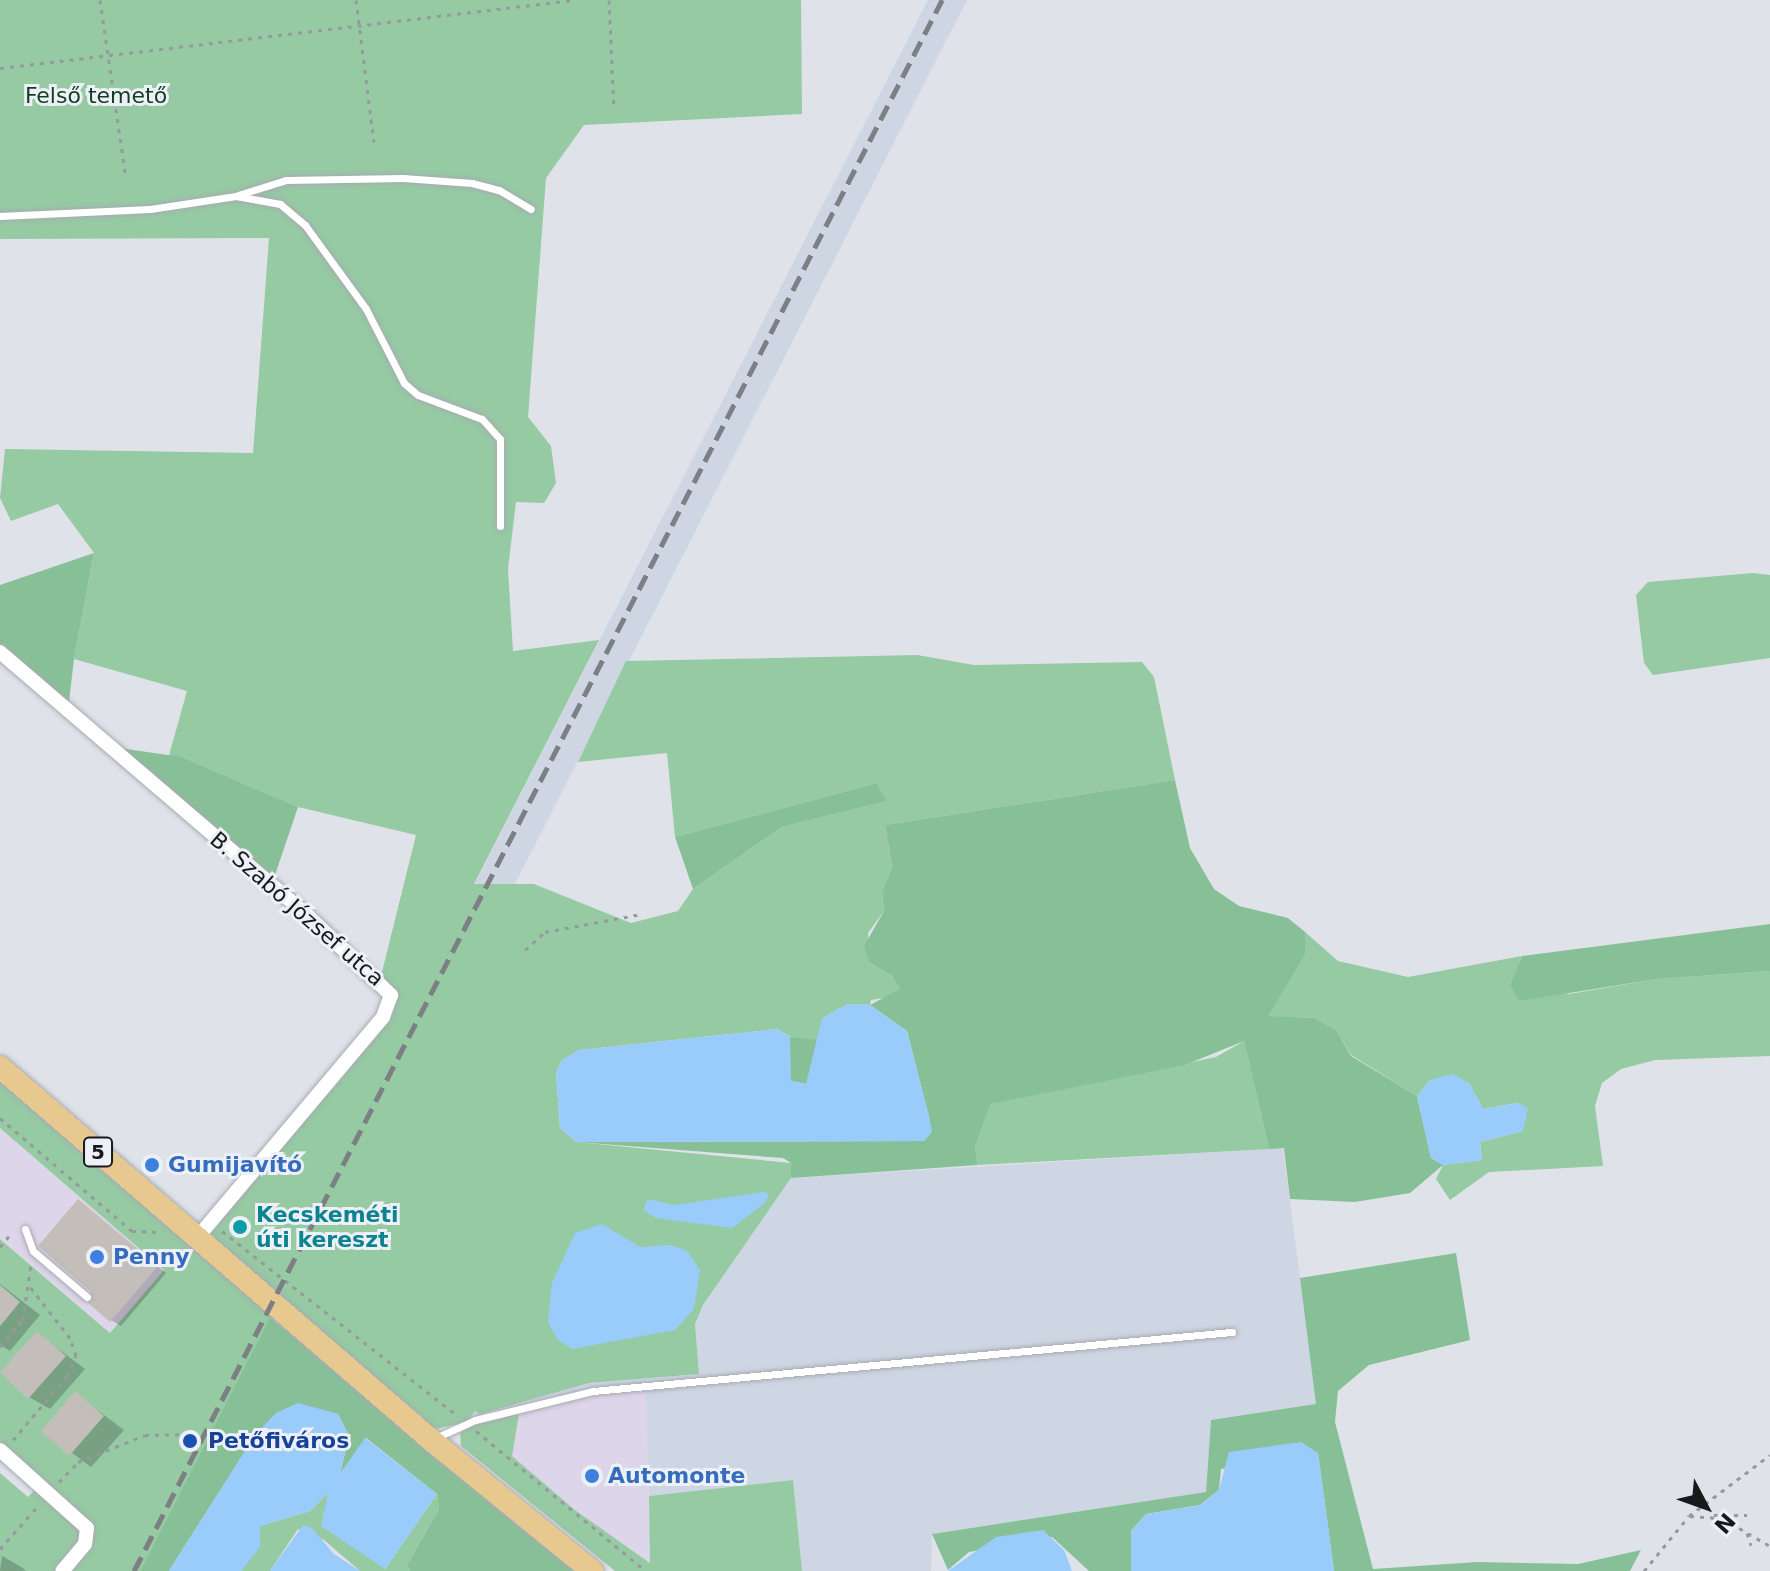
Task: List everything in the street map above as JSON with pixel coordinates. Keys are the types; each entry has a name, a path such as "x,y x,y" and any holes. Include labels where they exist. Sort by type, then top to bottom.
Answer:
{"main road":[{"name":"5","path":"0,1067 173,1218 204,1230 269,1302 592,1571"}],"street":[{"name":"B. Szabó József utca","path":"0,652 389,991 383,1017 204,1230"},
{"path":"1,1451 50,1493 88,1532 62,1571"}],"lane":[{"path":"0,216 150,209 236,196 286,180 403,178 472,183 499,190 531,209"},
{"path":"236,196 263,198 291,211 366,309 404,383 418,395 466,411 493,429 504,451 500,526"},
{"path":"25,1229 33,1251 87,1297"},
{"path":"431,1440 466,1423 593,1391 1232,1332"}],"path":[{"path":"100,0 126,178"},
{"path":"356,0 374,142"},
{"path":"0,68 107,52 574,0"},
{"path":"609,0 614,110"},
{"path":"525,950 545,932 641,914"},
{"path":"0,1118 132,1231 155,1235 173,1218"},
{"path":"204,1230 466,1423 646,1571"},
{"path":"0,1247 9,1236"},
{"path":"0,1347 23,1320 33,1251"},
{"path":"1,1451 67,1376 76,1356 70,1338 28,1284"},
{"path":"0,1549 78,1462 145,1435 197,1434"},
{"path":"1644,1571 1689,1516 1770,1455"},
{"path":"1706,1515 1747,1532 1770,1546"},
{"path":"1689,1516 1747,1515"},
{"path":"1747,1532 1751,1545"}],"shaded area":[{"path":"928,0 967,0 514,886 270,1319 140,1571 122,1571"},
{"path":"0,1128 164,1270 111,1333 0,1238"},
{"path":"1283,1148 1317,1405 1211,1420 1206,1492 932,1534 931,1571 802,1571 793,1480 649,1496 645,1391 590,1396 471,1426 464,1419 475,1411 589,1383 699,1374 695,1324 703,1305 791,1178"},
{"name":"Automonte","path":"645,1391 651,1563 575,1510 512,1456 519,1414 590,1396"}],"green space":[{"name":"Felső temető","path":"0,0 801,0 802,114 584,125 546,178 528,417 551,446 556,483 544,503 516,502 508,569 513,651 599,640 474,884 534,884 631,923 678,911 693,889 782,827 887,801 877,783 675,837 667,753 578,762 626,661 917,655 974,665 1142,662 1154,677 1175,780 885,825 892,867 882,892 884,911 868,933 869,962 892,976 900,989 896,996 871,1000 870,1005 848,1004 822,1018 819,1040 798,1041 777,1029 579,1050 562,1060 556,1073 560,1128 576,1142 791,1163 791,1178 703,1305 695,1324 699,1374 589,1383 480,1414 475,1411 466,1422 410,1435 270,1319 140,1571 0,1571 0,1473 28,1497 40,1484 0,1450 0,1239 110,1333 164,1270 0,1128 0,1066 195,1234 391,1002 380,980 416,835 298,807 182,757 168,759 187,691 74,659 94,553 58,504 11,521 0,498 5,449 253,453 269,238 0,239"},
{"path":"94,553 74,659 68,710 0,652 0,585"},
{"path":"1753,573 1770,575 1770,658 1653,675 1644,663 1636,595 1648,582"},
{"path":"112,747 182,757 298,807 273,881"},
{"path":"1175,780 1190,848 1214,889 1239,906 1288,918 1305,932 1305,955 1268,1016 1315,1018 1337,1031 1351,1056 1417,1096 1431,1158 1443,1165 1410,1193 1355,1202 1290,1199 1284,1148 1269,1149 1244,1041 1185,1065 991,1104 975,1147 978,1165 791,1178 791,1163 783,1158 576,1142 924,1141 931,1132 929,1117 907,1031 870,1005 900,989 892,976 869,962 864,946 884,911 882,892 892,867 885,825"},
{"path":"877,783 887,801 782,827 693,889 675,837"},
{"path":"1770,924 1770,971 1657,979 1519,1001 1510,984 1522,956"},
{"path":"1305,932 1338,961 1408,977 1522,956 1510,984 1569,994 1657,979 1770,971 1770,1056 1655,1060 1621,1069 1602,1083 1595,1106 1603,1166 1489,1172 1450,1200 1436,1179 1443,1165 1482,1160 1480,1142 1523,1131 1517,1103 1483,1109 1469,1083 1430,1080 1417,1096 1351,1055 1337,1031 1315,1018 1267,1016 1305,955"},
{"path":"790,1037 819,1040 807,1084 791,1081 788,1074"},
{"path":"1244,1041 1269,1149 978,1165 975,1147 991,1104 1216,1057"},
{"path":"1456,1253 1470,1340 1369,1365 1338,1391 1335,1422 1373,1569 1477,1562 1578,1564 1641,1550 1630,1571 1334,1571 1318,1453 1221,1469 1219,1490 1200,1505 1146,1514 1131,1531 1131,1571 1089,1571 1052,1537 969,1552 948,1570 932,1534 1206,1492 1211,1420 1316,1404 1300,1278"},
{"path":"270,1318 576,1571 410,1571 407,1565 439,1509 437,1494 366,1438 340,1474 349,1436 338,1414 256,1434 169,1571 140,1571"},
{"path":"519,1414 512,1456 575,1510 650,1563 649,1496 793,1480 802,1571 615,1571 461,1446 460,1433 471,1426"},
{"path":"328,1493 385,1569 437,1494 439,1509 407,1565 410,1571 360,1571 324,1540 298,1529 270,1571 241,1571 260,1540 260,1526 310,1511"}],"water":[{"path":"848,1004 870,1005 907,1031 932,1132 924,1141 576,1142 560,1128 556,1073 562,1060 579,1050 777,1029 790,1037 791,1081 806,1084 822,1018"},
{"path":"1453,1074 1469,1083 1483,1109 1518,1103 1528,1108 1523,1131 1480,1142 1482,1160 1443,1165 1431,1158 1417,1096 1430,1080"},
{"path":"764,1192 769,1194 765,1203 732,1228 656,1218 643,1210 648,1199 674,1205"},
{"path":"602,1224 640,1247 671,1245 687,1251 700,1270 694,1309 675,1330 572,1349 557,1339 548,1322 552,1283 575,1233"},
{"path":"298,1403 338,1414 349,1435 340,1474 365,1438 437,1494 385,1569 321,1526 328,1493 310,1511 260,1526 260,1547 241,1571 169,1571 256,1434 276,1413"},
{"path":"1301,1442 1318,1453 1334,1571 1131,1571 1131,1531 1146,1514 1201,1505 1219,1490 1229,1452"},
{"path":"303,1525 312,1528 334,1554 360,1571 270,1571"},
{"path":"1043,1530 1064,1550 1072,1571 948,1571 996,1537"}],"building":[{"name":"Penny","path":"78,1199 158,1266 110,1322 88,1303 91,1292 38,1246"},
{"path":"0,1285 20,1302 0,1326"},
{"path":"37,1331 66,1356 28,1399 0,1372"},
{"path":"75,1391 104,1416 69,1456 41,1431"}],"railway":[{"path":"134,1571 942,0"}],"place":[{"name":"Gumijavító","path":"152,1165"},
{"name":"Kecskeméti úti kereszt","path":"240,1227"},
{"name":"Penny","path":"97,1257"},
{"name":"Petőfiváros","path":"190,1441"},
{"name":"Automonte","path":"592,1476"}]}
